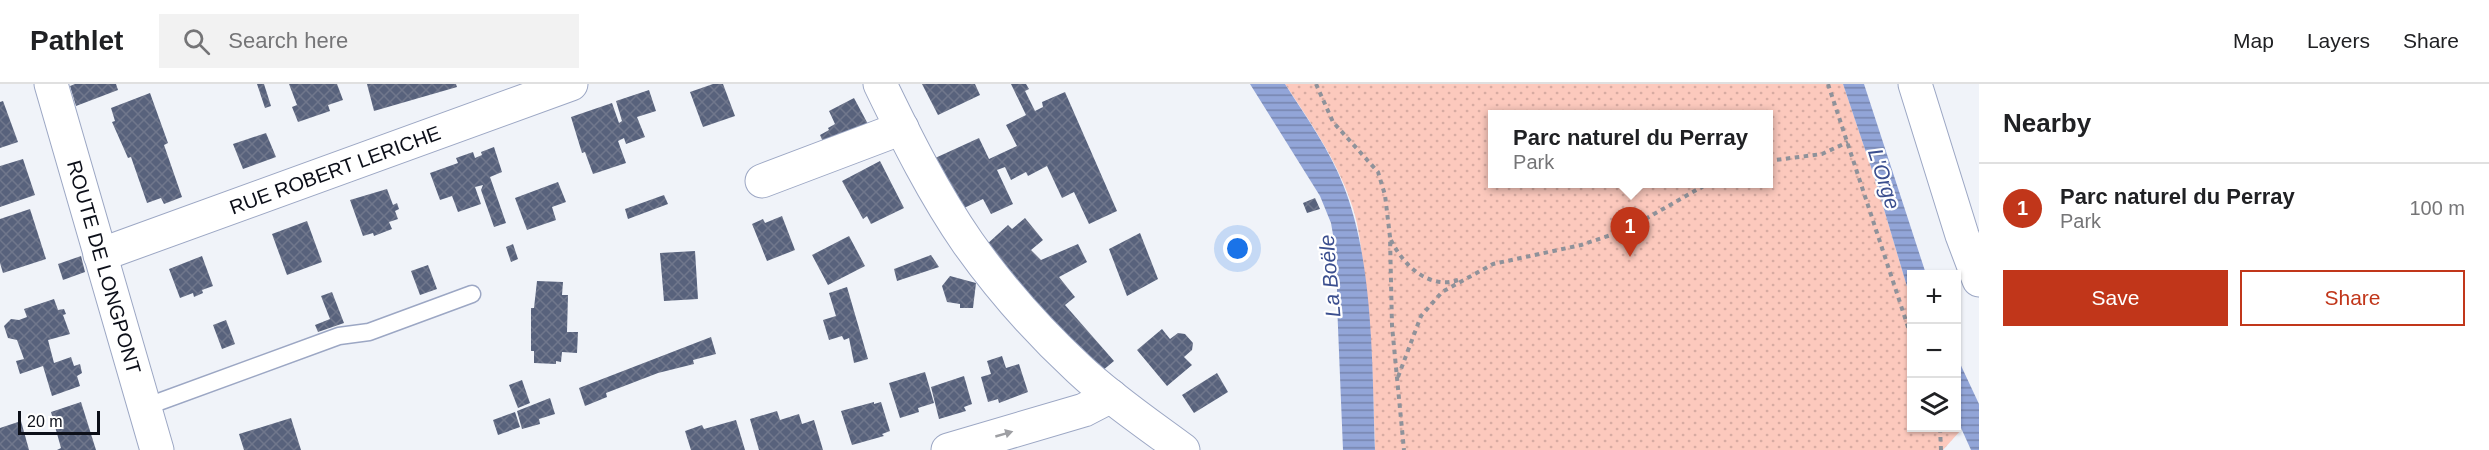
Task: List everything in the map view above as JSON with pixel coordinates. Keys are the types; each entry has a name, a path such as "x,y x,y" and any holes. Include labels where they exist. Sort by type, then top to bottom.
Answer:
{"street":[{"name":"ROUTE DE LONGPONT","path":"51,84 157,450"},
{"name":"RUE ROBERT LERICHE","path":"100,255 571,84"},
{"path":"880,84 933,185 968,243 1043,333 1079,370 1183,450"},
{"path":"1915,84 1962,236 1979,280"},
{"path":"762,182 902,128"},
{"path":"948,450 1084,410 1110,396"}],"lane":[{"path":"145,407 339,336 369,332 472,294"}],"path":[{"path":"1316,84 1333,122 1378,172 1385,195 1390,237 1392,327 1404,450"},
{"path":"1828,84 1907,326"},
{"path":"1773,160 1822,154 1848,142"},
{"path":"1398,378 1421,316 1442,292 1493,264 1581,245 1626,230 1698,188"},
{"path":"1390,237 1397,252 1431,282 1448,284 1467,277"},
{"path":"1940,432 1941,450"}],"shaded area":[{"path":"1285,84 1843,84 1875,179 1907,287 1907,432 1959,432 1943,450 1375,450 1369,316 1361,245 1356,218 1337,170 1321,140"}],"water":[{"path":"1250,84 1285,84 1325,147 1344,187 1354,217 1366,282 1372,351 1375,450 1343,450 1337,258 1331,223 1320,196"},
{"name":"L'Orge","path":"1843,84 1864,84 1925,270 1907,270 1907,287 1875,179"},
{"path":"1961,366 1979,404 1979,450 1971,450 1961,428"}],"building":[{"path":"116,84 118,90 76,106 70,86"},
{"path":"257,84 264,84 271,106 265,108"},
{"path":"289,84 337,84 343,100 328,105 330,111 298,122 292,107 297,105"},
{"path":"367,84 456,84 457,87 374,111"},
{"path":"713,84 723,84 735,116 703,127 690,92"},
{"path":"922,84 975,84 980,95 938,115"},
{"path":"1011,84 1026,84 1029,89 1025,91 1035,111 1043,107 1042,102 1065,92 1117,211 1089,224 1074,192 1062,198 1047,166 1028,176 1026,172 1011,180 1005,167 997,170 1013,204 991,214 983,199 962,209 933,159 979,138 989,159 1017,146 1006,125 1026,115"},
{"path":"649,90 656,111 637,117 645,137 626,144 624,138 618,141 626,163 593,174 585,152 582,153 571,117 612,103 619,123 622,121 616,101"},
{"path":"150,93 168,143 164,145 182,197 164,204 161,198 147,203 131,157 128,158 112,122 115,121 111,108"},
{"path":"854,98 869,126 824,144 820,135 835,124 829,111"},
{"path":"3,101 18,142 0,148 0,102"},
{"path":"266,133 276,157 243,169 233,144"},
{"path":"494,147 502,172 490,177 506,223 494,227 481,190 483,185 475,187 481,204 458,212 452,196 440,200 430,173 458,163 456,158 473,152 475,158 482,155 481,152"},
{"path":"23,159 35,195 0,207 0,166"},
{"path":"880,161 904,208 871,224 867,216 863,219 842,181"},
{"path":"558,182 566,202 552,207 556,220 527,230 515,198"},
{"path":"387,189 393,205 397,203 399,209 395,211 398,219 389,222 392,229 374,236 373,233 363,236 350,200"},
{"path":"664,195 668,204 628,219 625,209"},
{"path":"1315,198 1320,209 1307,213 1303,203"},
{"path":"30,209 46,259 3,273 0,263 0,219"},
{"path":"782,216 795,250 767,261 752,224 763,219 765,223"},
{"path":"1025,218 1043,240 1031,250 1041,260 1078,244 1087,262 1059,277 1075,297 1065,305 1114,361 1102,371 1079,356 986,245 1008,225 1012,229"},
{"path":"307,221 322,262 287,275 272,234"},
{"path":"1140,233 1158,279 1127,296 1109,249"},
{"path":"849,236 865,266 828,285 812,255"},
{"path":"513,244 518,259 511,262 506,247"},
{"path":"695,251 698,299 664,301 660,253"},
{"path":"931,255 939,267 897,281 894,269"},
{"path":"81,256 85,272 63,280 58,264"},
{"path":"202,256 213,286 202,290 203,293 194,297 193,293 180,298 169,269"},
{"path":"428,265 437,289 420,295 411,271"},
{"path":"950,276 976,283 973,308 960,308 960,304 947,302 942,286"},
{"path":"537,281 563,282 562,295 568,295 567,332 578,332 577,353 562,352 561,362 556,361 556,364 534,363 534,351 531,351 531,308 534,308"},
{"path":"847,287 868,359 854,363 849,338 844,340 842,336 829,340 823,320 836,316 829,293"},
{"path":"332,292 344,323 318,332 315,325 330,319 321,296"},
{"path":"54,299 58,310 64,309 66,314 63,315 70,334 48,340 54,363 71,357 74,366 80,364 82,373 77,376 80,386 52,396 43,366 20,374 16,361 24,359 17,340 8,338 4,326 11,319 19,320 27,317 24,309"},
{"path":"226,320 235,344 222,349 213,325"},
{"path":"1162,329 1170,339 1178,333 1185,334 1193,343 1192,350 1184,357 1192,365 1167,386 1137,350"},
{"path":"711,337 716,354 693,360 694,364 658,373 606,393 607,397 585,406 579,388"},
{"path":"1002,356 1006,368 1019,364 1028,392 999,403 998,399 988,402 981,377 991,374 987,361"},
{"path":"925,372 934,403 918,408 919,412 900,418 889,383"},
{"path":"1217,373 1228,392 1194,413 1182,395"},
{"path":"964,376 972,404 964,407 966,411 939,419 931,387"},
{"path":"522,380 530,403 518,408 509,385"},
{"path":"550,398 555,414 539,419 540,424 522,429 517,411"},
{"path":"81,402 96,450 57,450 61,448 51,412"},
{"path":"874,402 874,404 881,402 890,431 882,434 884,436 852,445 841,411"},
{"path":"777,411 780,420 799,414 802,424 814,420 823,450 759,450 750,419"},
{"path":"515,412 520,427 498,435 493,420"},
{"path":"291,418 301,450 244,450 239,434"},
{"path":"736,420 745,450 691,450 685,431 702,425 704,429"},
{"path":"21,421 29,450 0,450 0,428"}],"place":[{"name":"Parc naturel du Perray","path":"1630,257"}],"water label":[{"name":"La Boële","path":"1330,276"}]}
